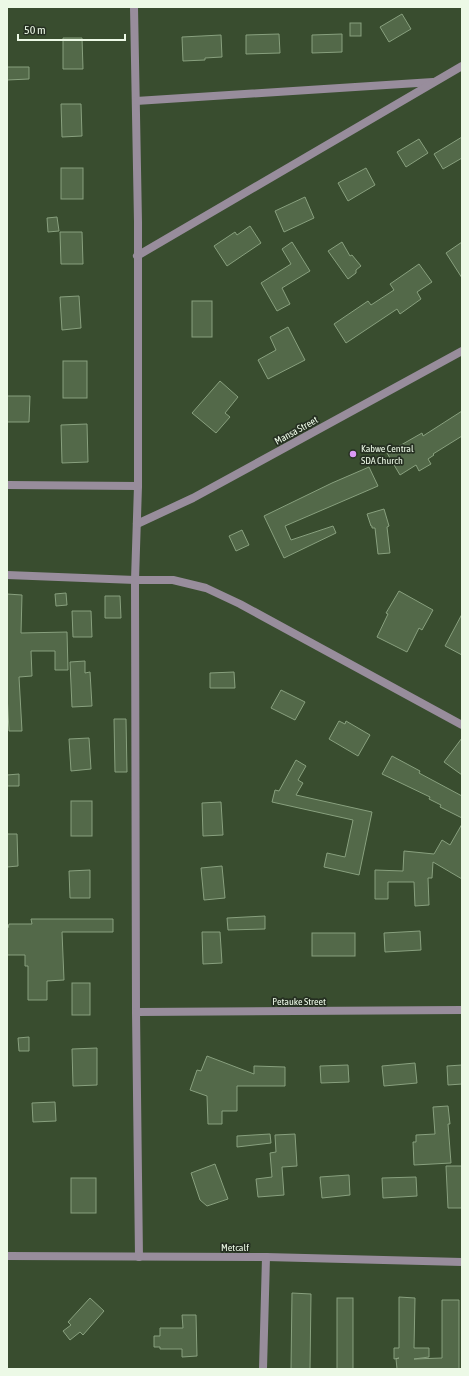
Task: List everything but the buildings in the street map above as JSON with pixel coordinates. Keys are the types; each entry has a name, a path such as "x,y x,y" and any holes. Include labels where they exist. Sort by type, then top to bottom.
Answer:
{"street":[{"path":"134,7 136,101 138,486 135,580 136,1012 139,1257"},
{"path":"137,256 462,66"},
{"path":"136,101 434,82"},
{"name":"Mansa Street","path":"137,524 193,498 462,351"},
{"path":"7,485 138,486"},
{"path":"7,575 173,580 206,588 240,604 462,725"},
{"name":"Petauke Street","path":"136,1012 462,1010"},
{"name":"Metcalf","path":"7,1256 266,1257 462,1262"},
{"path":"263,1369 266,1257"}],"place":[{"name":"Kabwe Central SDA Church","path":"353,454"}]}
